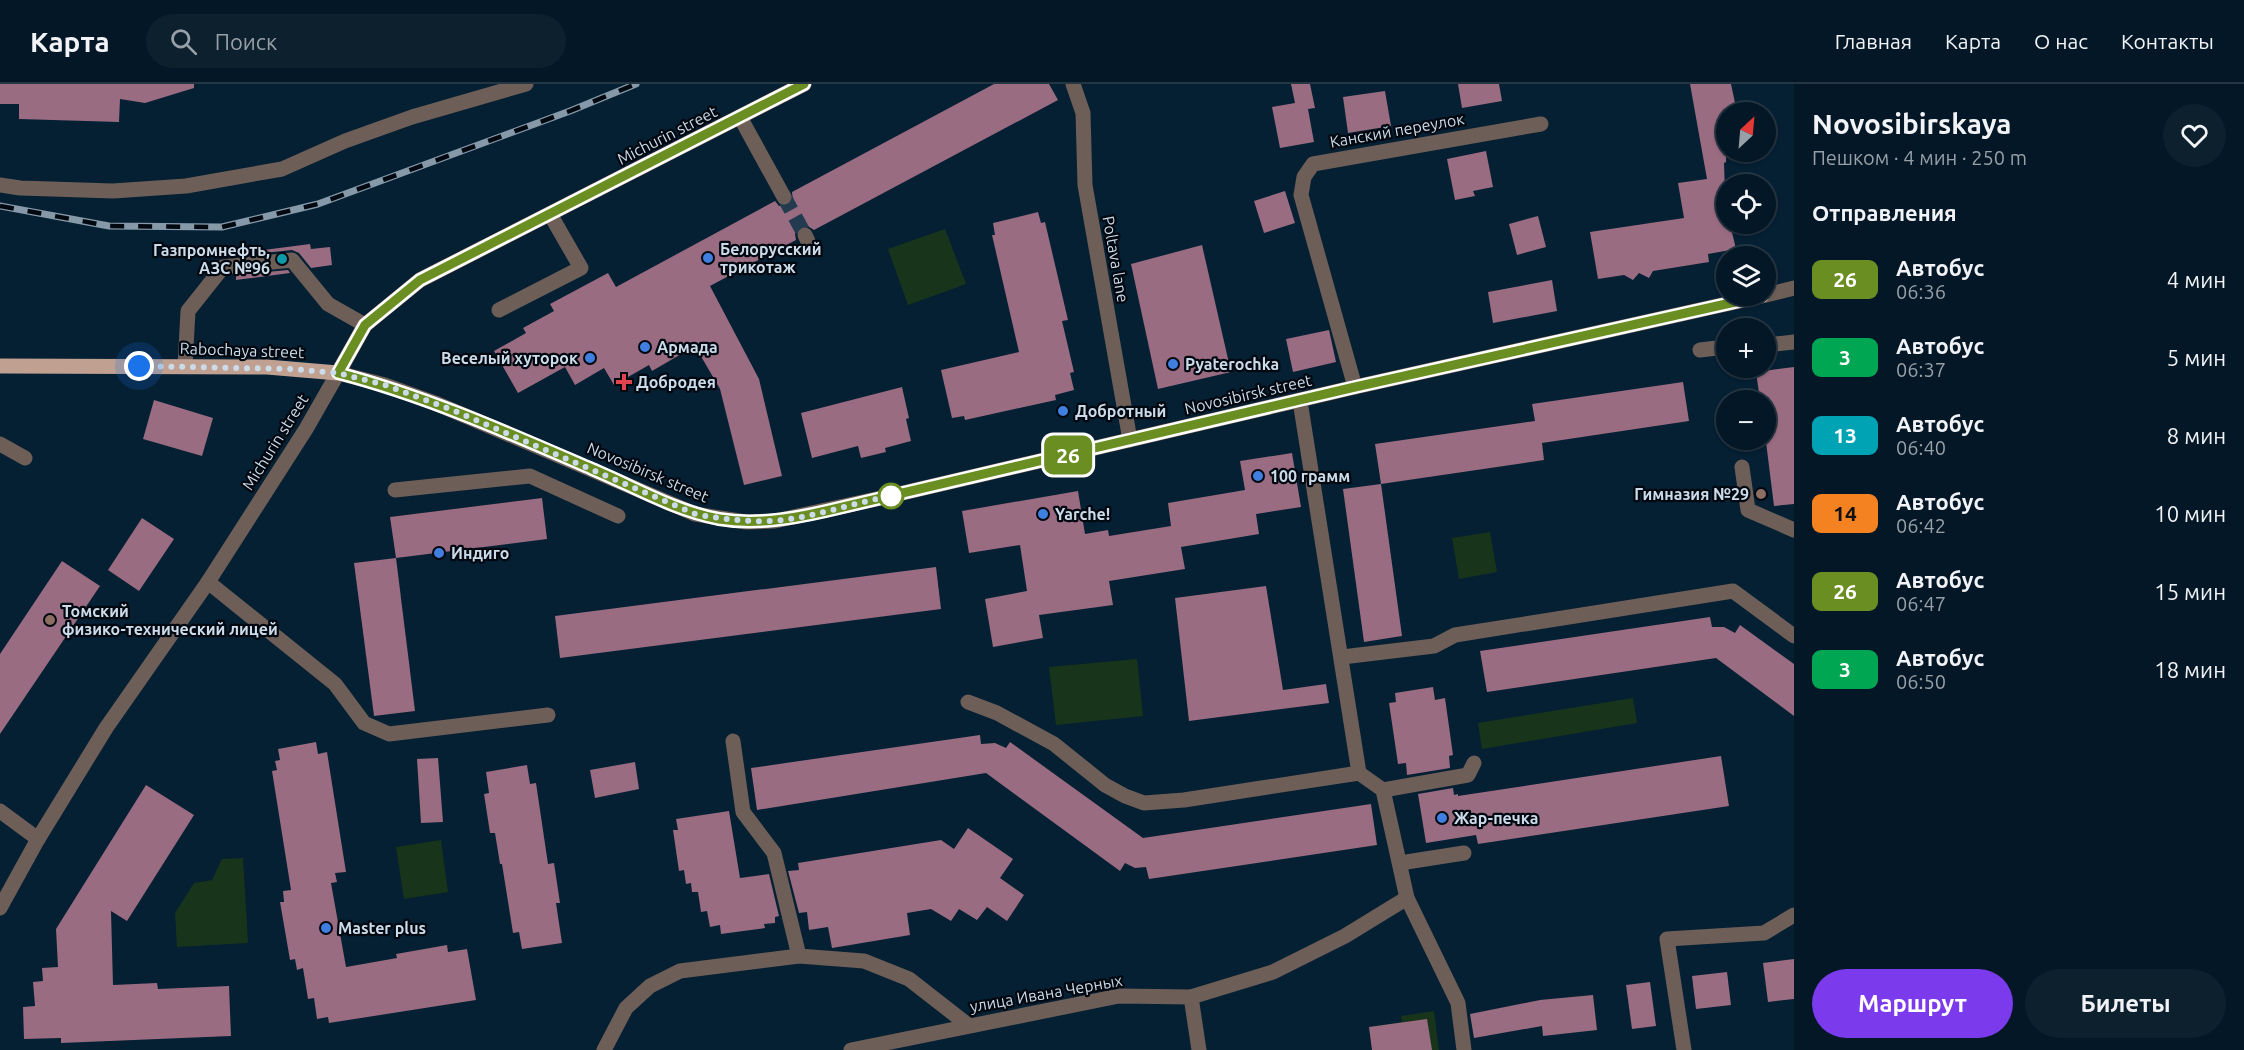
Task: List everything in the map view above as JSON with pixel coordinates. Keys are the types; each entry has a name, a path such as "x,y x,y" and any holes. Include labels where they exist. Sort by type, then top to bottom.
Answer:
{"main road":[{"name":"Michurin street","path":"338,373 365,325 420,280 804,84"},
{"name":"Rabochaya street","path":"0,366 267,367 338,373"}],"street":[{"path":"0,185 20,189 113,191 186,186 282,169 345,141 412,117 526,84"},
{"name":"Poltava lane","path":"1073,84 1083,113 1085,185 1130,440"},
{"path":"740,117 784,197"},
{"name":"Канский переулок","path":"1355,387 1301,195 1304,177 1313,164 1540,123"},
{"path":"499,310 581,268 550,214"},
{"path":"185,366 188,311 224,267 292,260 328,304 365,325"},
{"name":"Novosibirsk street","path":"1776,292 1794,288"},
{"name":"Novosibirsk street","path":"338,373 385,385 435,403 695,514 746,522 775,521 805,516 1355,387 1716,306"},
{"path":"1776,344 1794,342"},
{"path":"1700,350 1716,348"},
{"name":"Michurin street","path":"0,909 38,839 106,728 208,582 306,429 338,373"},
{"path":"1300,401 1359,773"},
{"path":"0,444 25,458"},
{"path":"1742,467 1748,510 1794,530"},
{"path":"395,490 530,476 618,516"},
{"path":"208,582 335,684 364,723 389,734 548,716"},
{"path":"1342,657 1434,646 1455,635 1733,591 1794,636"},
{"path":"968,702 997,713 1054,744 1105,785 1143,803 1184,800 1359,773 1383,790 1407,898 1458,1003 1464,1050"},
{"path":"733,741 743,812 774,853 799,956"},
{"path":"1383,790 1468,775 1474,763"},
{"path":"0,812 38,839"},
{"path":"1400,863 1464,853"},
{"name":"улица Ивана Черных","path":"851,1050 1119,996 1191,997 1273,972 1345,936 1407,898"},
{"path":"1684,1050 1667,939 1764,933 1794,915"},
{"path":"604,1050 626,1008 650,986 680,971 799,956 864,961 909,979 968,1025"},
{"path":"1191,997 1199,1050"}],"green space":[{"path":"945,229 966,284 908,305 888,249"},
{"path":"1490,532 1497,572 1459,579 1452,538"},
{"path":"1137,659 1143,716 1056,725 1049,667"},
{"path":"1633,698 1637,723 1482,749 1478,723"},
{"path":"441,840 448,892 404,899 396,847"},
{"path":"243,858 248,943 177,947 175,913 194,883 212,880 222,859"},
{"path":"1434,1011 1439,1050 1372,1050 1369,1027 1402,1022 1401,1016"}],"building":[{"path":"0,84 194,84 194,88 145,103 120,99 119,122 19,119 19,104 0,104"},
{"path":"994,84 1049,84 1058,100 814,230 806,225 800,226 795,234 796,240 710,286 759,379 782,476 744,485 720,389 695,346 652,371 649,365 614,385 604,368 575,385 565,367 518,393 494,351 526,333 523,328 554,311 550,304 608,273 616,287 775,201 779,206 788,206 793,202 792,192"},
{"path":"1291,84 1310,84 1315,108 1308,109 1314,142 1280,148 1272,107 1295,103"},
{"path":"1458,84 1499,84 1502,101 1462,108"},
{"path":"1690,84 1731,84 1735,102 1716,102 1716,162 1726,162 1724,163 1724,174 1716,174 1716,234 1732,234 1735,246 1716,246 1716,253 1708,254 1709,262 1653,271 1649,278 1639,273 1633,280 1624,275 1598,279 1590,232 1684,218 1678,183 1707,179"},
{"path":"1385,91 1391,126 1348,133 1343,97"},
{"path":"1486,151 1493,187 1473,191 1475,196 1455,200 1447,159"},
{"path":"1285,191 1295,223 1264,233 1254,201"},
{"path":"1038,212 1041,223 1045,222 1068,320 1062,321 1074,372 1070,373 1074,390 1055,395 1056,400 965,420 964,416 952,418 941,370 1019,352 992,235 995,235 993,223"},
{"path":"1538,216 1546,247 1517,255 1509,224"},
{"path":"310,244 311,249 330,247 332,265 311,268 299,253 292,250 234,256 233,254"},
{"path":"1202,245 1231,372 1158,389 1131,264"},
{"path":"288,270 290,273 236,280 236,275"},
{"path":"1552,280 1557,311 1493,323 1488,292"},
{"path":"1329,330 1336,362 1293,372 1286,339"},
{"path":"1794,367 1794,504 1774,506 1767,450 1776,450 1776,390 1759,390 1757,378 1776,378 1776,369"},
{"path":"1683,382 1689,421 1542,443 1544,460 1381,484 1375,444 1535,421 1532,404"},
{"path":"902,387 909,418 906,419 911,441 885,448 886,452 861,458 858,446 812,458 801,413"},
{"path":"154,400 213,418 202,456 143,439"},
{"path":"1292,453 1301,507 1256,514 1259,534 1181,547 1185,569 1109,581 1113,605 1039,615 1043,638 993,647 985,599 1027,591 1020,545 969,553 962,511 1078,491 1085,534 1108,530 1109,536 1171,526 1168,503 1245,490 1240,461"},
{"path":"1381,484 1402,636 1364,642 1343,489"},
{"path":"542,498 547,539 396,558 390,517"},
{"path":"142,518 174,539 139,591 108,570"},
{"path":"396,558 415,711 374,716 354,563"},
{"name":"Томский физико-технический лицей","path":"62,561 100,586 0,734 0,654"},
{"path":"936,567 941,609 560,658 555,616"},
{"path":"1266,586 1283,690 1326,684 1329,703 1189,721 1175,598"},
{"path":"1710,617 1712,627 1724,627 1735,633 1740,625 1794,664 1794,716 1716,658 1487,692 1480,651"},
{"path":"1433,687 1435,700 1445,698 1453,755 1449,756 1450,768 1407,775 1406,763 1398,764 1389,703 1396,702 1395,693"},
{"path":"980,735 981,744 995,743 1006,748 1010,742 1143,838 1371,804 1377,845 1149,879 1146,867 1135,868 1125,863 1120,871 986,773 757,810 751,768"},
{"path":"316,742 318,754 327,752 346,872 335,873 337,882 331,883 346,967 397,958 396,954 447,945 448,952 467,949 476,1000 329,1023 328,1017 317,1019 314,998 308,999 303,968 297,970 295,959 290,960 280,902 284,902 283,891 291,890 272,771 277,770 275,761 280,760 278,749"},
{"path":"1721,756 1729,806 1478,844 1476,835 1426,843 1418,794 1453,788 1454,795 1458,794 1458,796"},
{"path":"438,758 443,822 421,823 417,759"},
{"path":"635,762 639,789 595,798 590,770"},
{"path":"527,765 530,784 536,783 548,864 554,863 560,903 556,903 562,943 522,949 519,932 513,933 502,864 500,864 495,833 490,833 484,794 489,793 486,772"},
{"path":"146,785 194,815 127,921 111,911 113,985 157,983 158,989 229,986 231,1036 61,1043 61,1038 24,1039 23,1007 35,1006 33,982 43,981 42,968 58,967 56,929"},
{"path":"729,811 740,878 769,874 779,916 775,917 775,923 764,924 765,928 721,934 720,925 710,927 707,911 701,912 698,892 692,892 691,883 686,884 684,870 679,871 673,830 678,830 676,819"},
{"path":"968,828 1013,859 1000,878 1024,895 1007,921 987,907 977,920 959,909 951,921 931,909 907,913 910,935 832,948 828,927 809,930 807,912 799,913 788,871 799,870 798,863 941,840 954,849"},
{"path":"1794,959 1794,999 1768,1002 1763,963"},
{"path":"1727,972 1731,1005 1696,1009 1692,976"},
{"path":"1650,982 1656,1026 1632,1029 1626,985"},
{"path":"1593,995 1597,1030 1543,1036 1542,1026 1474,1038 1470,1014 1540,1000"},
{"path":"1427,1019 1432,1050 1372,1050 1369,1027"}],"tunnel":[{"path":"784,197 805,235"}],"railway":[{"path":"0,206 109,226 222,227 318,204 570,111 636,84"}],"bus line":[{"name":"26","path":"804,84 420,280 365,325 338,373 385,385 435,403 695,514 746,522 775,521 1717,306"}],"place":[{"name":"Белорусский трикотаж","path":"708,258"},
{"name":"Газпромнефть, АЗС №96","path":"282,259"},
{"name":"Армада","path":"645,347"},
{"name":"Веселый хуторок","path":"590,358"},
{"name":"Pyaterochka","path":"1173,364"},
{"name":"Добродея","path":"624,382"},
{"name":"Добротный","path":"1063,411"},
{"name":"100 грамм","path":"1258,476"},
{"name":"Гимназия №29","path":"1761,494"},
{"name":"Yarche!","path":"1043,514"},
{"name":"Индиго","path":"439,553"},
{"name":"Томский физико-технический лицей","path":"50,620"},
{"name":"Жар-печка","path":"1442,818"},
{"name":"Master plus","path":"326,928"}],"route":[{"path":"139,366 267,367 338,373 385,385 455,411 695,514 720,519 746,522 775,521 891,496"}]}
